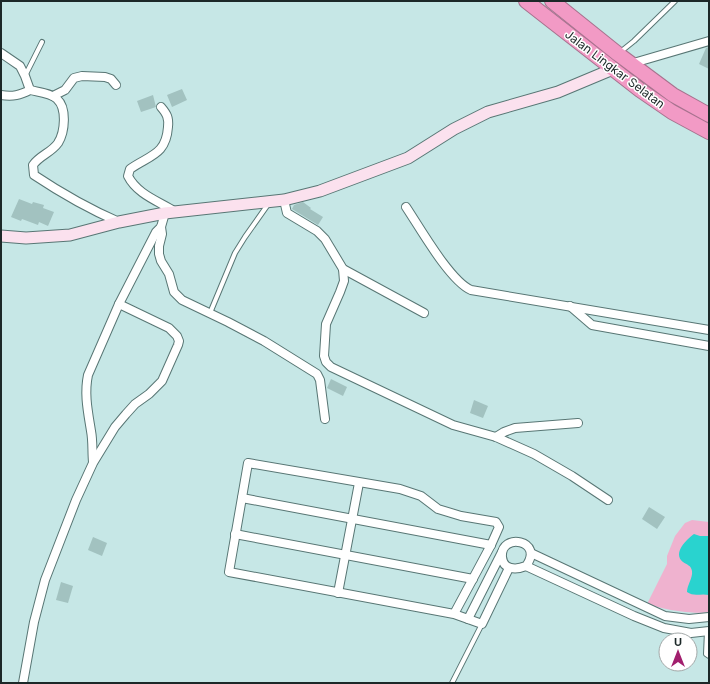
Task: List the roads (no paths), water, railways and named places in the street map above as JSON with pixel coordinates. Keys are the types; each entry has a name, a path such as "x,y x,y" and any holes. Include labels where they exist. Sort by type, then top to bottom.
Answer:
{"highway":[{"name":"Jalan Lingkar Selatan","path":"526,1 640,90 672,112 709,132"},
{"name":"Jalan Lingkar Selatan","path":"552,1 630,64 673,95 709,115"},
{"path":"541,13 552,1"}],"street":[{"path":"630,64 709,41"},
{"path":"1,53 20,66 30,90"},
{"path":"1,236 26,238 70,235 119,222 170,212 284,200 320,191 408,158 454,129 488,112 558,92 613,69"},
{"path":"53,96 65,90 74,78 82,76 105,77 111,79 116,85"},
{"path":"1,95 19,96 30,90 53,96 57,99 62,107 62,134 58,143 46,154 40,156 33,165 34,175 98,213 119,222"},
{"path":"161,107 167,114 168,118 166,139 157,154 130,169 128,176 136,187 144,194 170,212"},
{"path":"284,200 287,213 317,231 325,239 343,269 344,281 326,324 324,356 326,362 331,367 453,425 496,437 540,458 572,476 608,500"},
{"path":"406,207 450,272 466,288 709,330"},
{"path":"93,463 92,431 86,401 86,384 88,375 119,304 156,232 161,227 170,212"},
{"path":"161,227 162,234 159,246 160,262 169,274 174,292 182,300 264,341 317,374 320,380 325,419"},
{"path":"343,269 424,313"},
{"path":"23,683 34,622 45,580 76,500 93,463 115,427 134,404 152,391 162,381 178,345 179,341 177,336 169,328 119,304"},
{"path":"570,306 592,325 709,346"},
{"path":"496,437 515,428 578,424"},
{"path":"454,614 491,545 499,526 496,522 461,516 438,509 421,496 400,489 248,463 229,572 454,614 482,624 509,568"},
{"path":"338,593 359,482"},
{"path":"242,498 491,545"},
{"path":"235,534 473,579"},
{"path":"468,619 502,552 506,545 513,541 521,541 528,546 531,553 530,560 526,566 518,570 509,568 504,564 502,552"},
{"path":"531,553 665,616 689,619 709,617"},
{"path":"526,566 634,616 664,628 691,633 708,631"},
{"path":"634,616 640,604"}],"lane":[{"path":"618,54 634,41 675,1"},
{"path":"25,76 42,42"},
{"path":"209,314 235,253 270,201"},
{"path":"452,683 482,624"},
{"path":"708,631 706,654 709,656"}],"water":[{"path":"694,534 709,536 709,595 692,594 687,592 692,571 690,566 683,562 679,555 682,546"}]}
